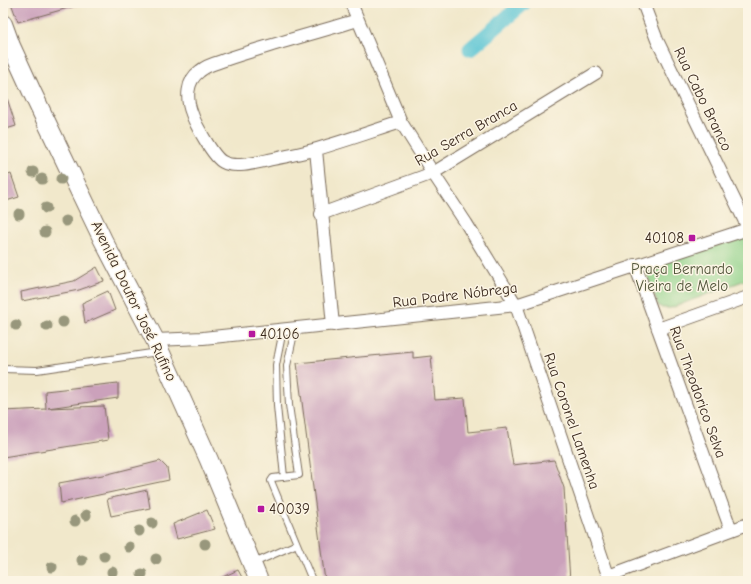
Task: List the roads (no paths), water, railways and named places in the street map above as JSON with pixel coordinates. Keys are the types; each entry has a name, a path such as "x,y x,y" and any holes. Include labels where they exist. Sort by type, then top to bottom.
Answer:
{"main road":[{"name":"Avenida Doutor José Rufino","path":"3,24 7,46 157,346 209,460 259,581"}],"street":[{"name":"Rua Coronel Lamenha","path":"351,3 401,122 466,223 516,305 609,578"},
{"name":"Rua Cabo Branco","path":"643,3 656,40 748,229"},
{"path":"358,20 233,56 206,67 198,72 191,81 188,90 188,104 192,116 217,158 222,162 229,164 243,165 316,150 401,122"},
{"name":"Rua Serra Branca","path":"322,214 433,173 596,73"},
{"path":"316,150 333,325"},
{"name":"Rua Padre Nóbrega","path":"157,346 203,338 516,305 748,229"},
{"name":"Rua Theodorico Selva","path":"635,265 731,530"},
{"path":"658,328 748,297"},
{"path":"609,578 748,524"}],"lane":[{"path":"284,477 277,406 276,365 289,329"},
{"path":"289,329 289,406 298,476 273,478 271,481 312,580"},
{"path":"3,368 37,370 143,355 157,346"},
{"path":"276,365 288,366"},
{"path":"277,406 289,406"},
{"path":"281,442 294,440"},
{"path":"252,564 297,544"}],"waterway":[{"path":"470,49 524,3"}],"place":[{"name":"40108","path":"692,238"},
{"name":"40106","path":"252,334"},
{"name":"40039","path":"261,509"}],"park label":[{"name":"Praça Bernardo Vieira de Melo","path":"682,278"}]}
